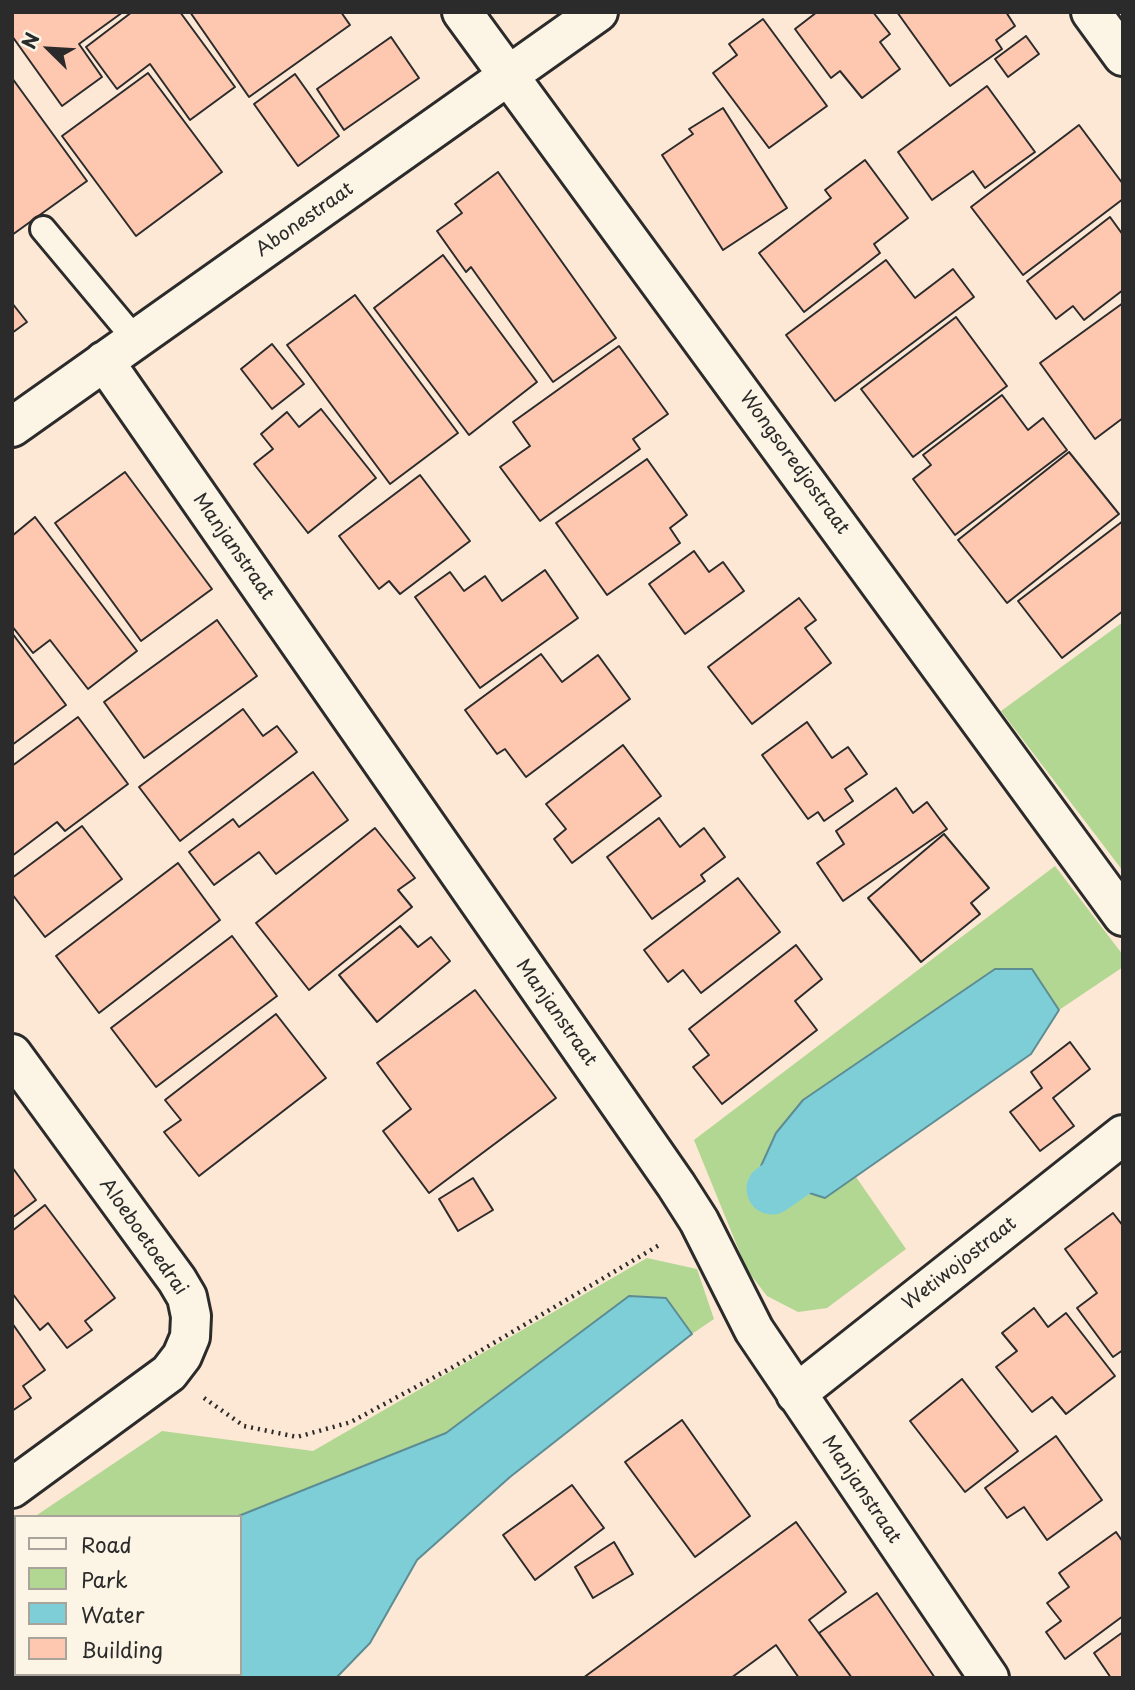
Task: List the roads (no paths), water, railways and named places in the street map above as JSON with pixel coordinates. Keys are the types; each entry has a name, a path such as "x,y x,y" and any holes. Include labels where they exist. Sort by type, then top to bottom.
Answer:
{"street":[{"name":"Wongsoredjostraat","path":"462,12 511,75 1123,916"},
{"name":"Abonestraat","path":"12,426 598,12"},
{"path":"1091,12 1123,56"},
{"name":"Manjanstraat","path":"104,361 699,1221 754,1330 989,1678"},
{"name":"Aloeboetoedrai","path":"12,1054 187,1297 191,1316 190,1337 182,1356 169,1373 12,1488"},
{"name":"Wetiwojostraat","path":"796,1394 1123,1135"}],"lane":[{"path":"43,229 135,339"}],"water":[{"path":"995,969 1032,969 1059,1010 1031,1054 825,1198 772,1181 761,1166 776,1133 803,1100"},
{"path":"629,1296 666,1298 692,1334 510,1477 417,1560 370,1643 336,1678 12,1678 14,1646 14,1676 242,1676 241,1515 446,1433"}],"waterway":[{"path":"772,1189 836,1144"}]}
